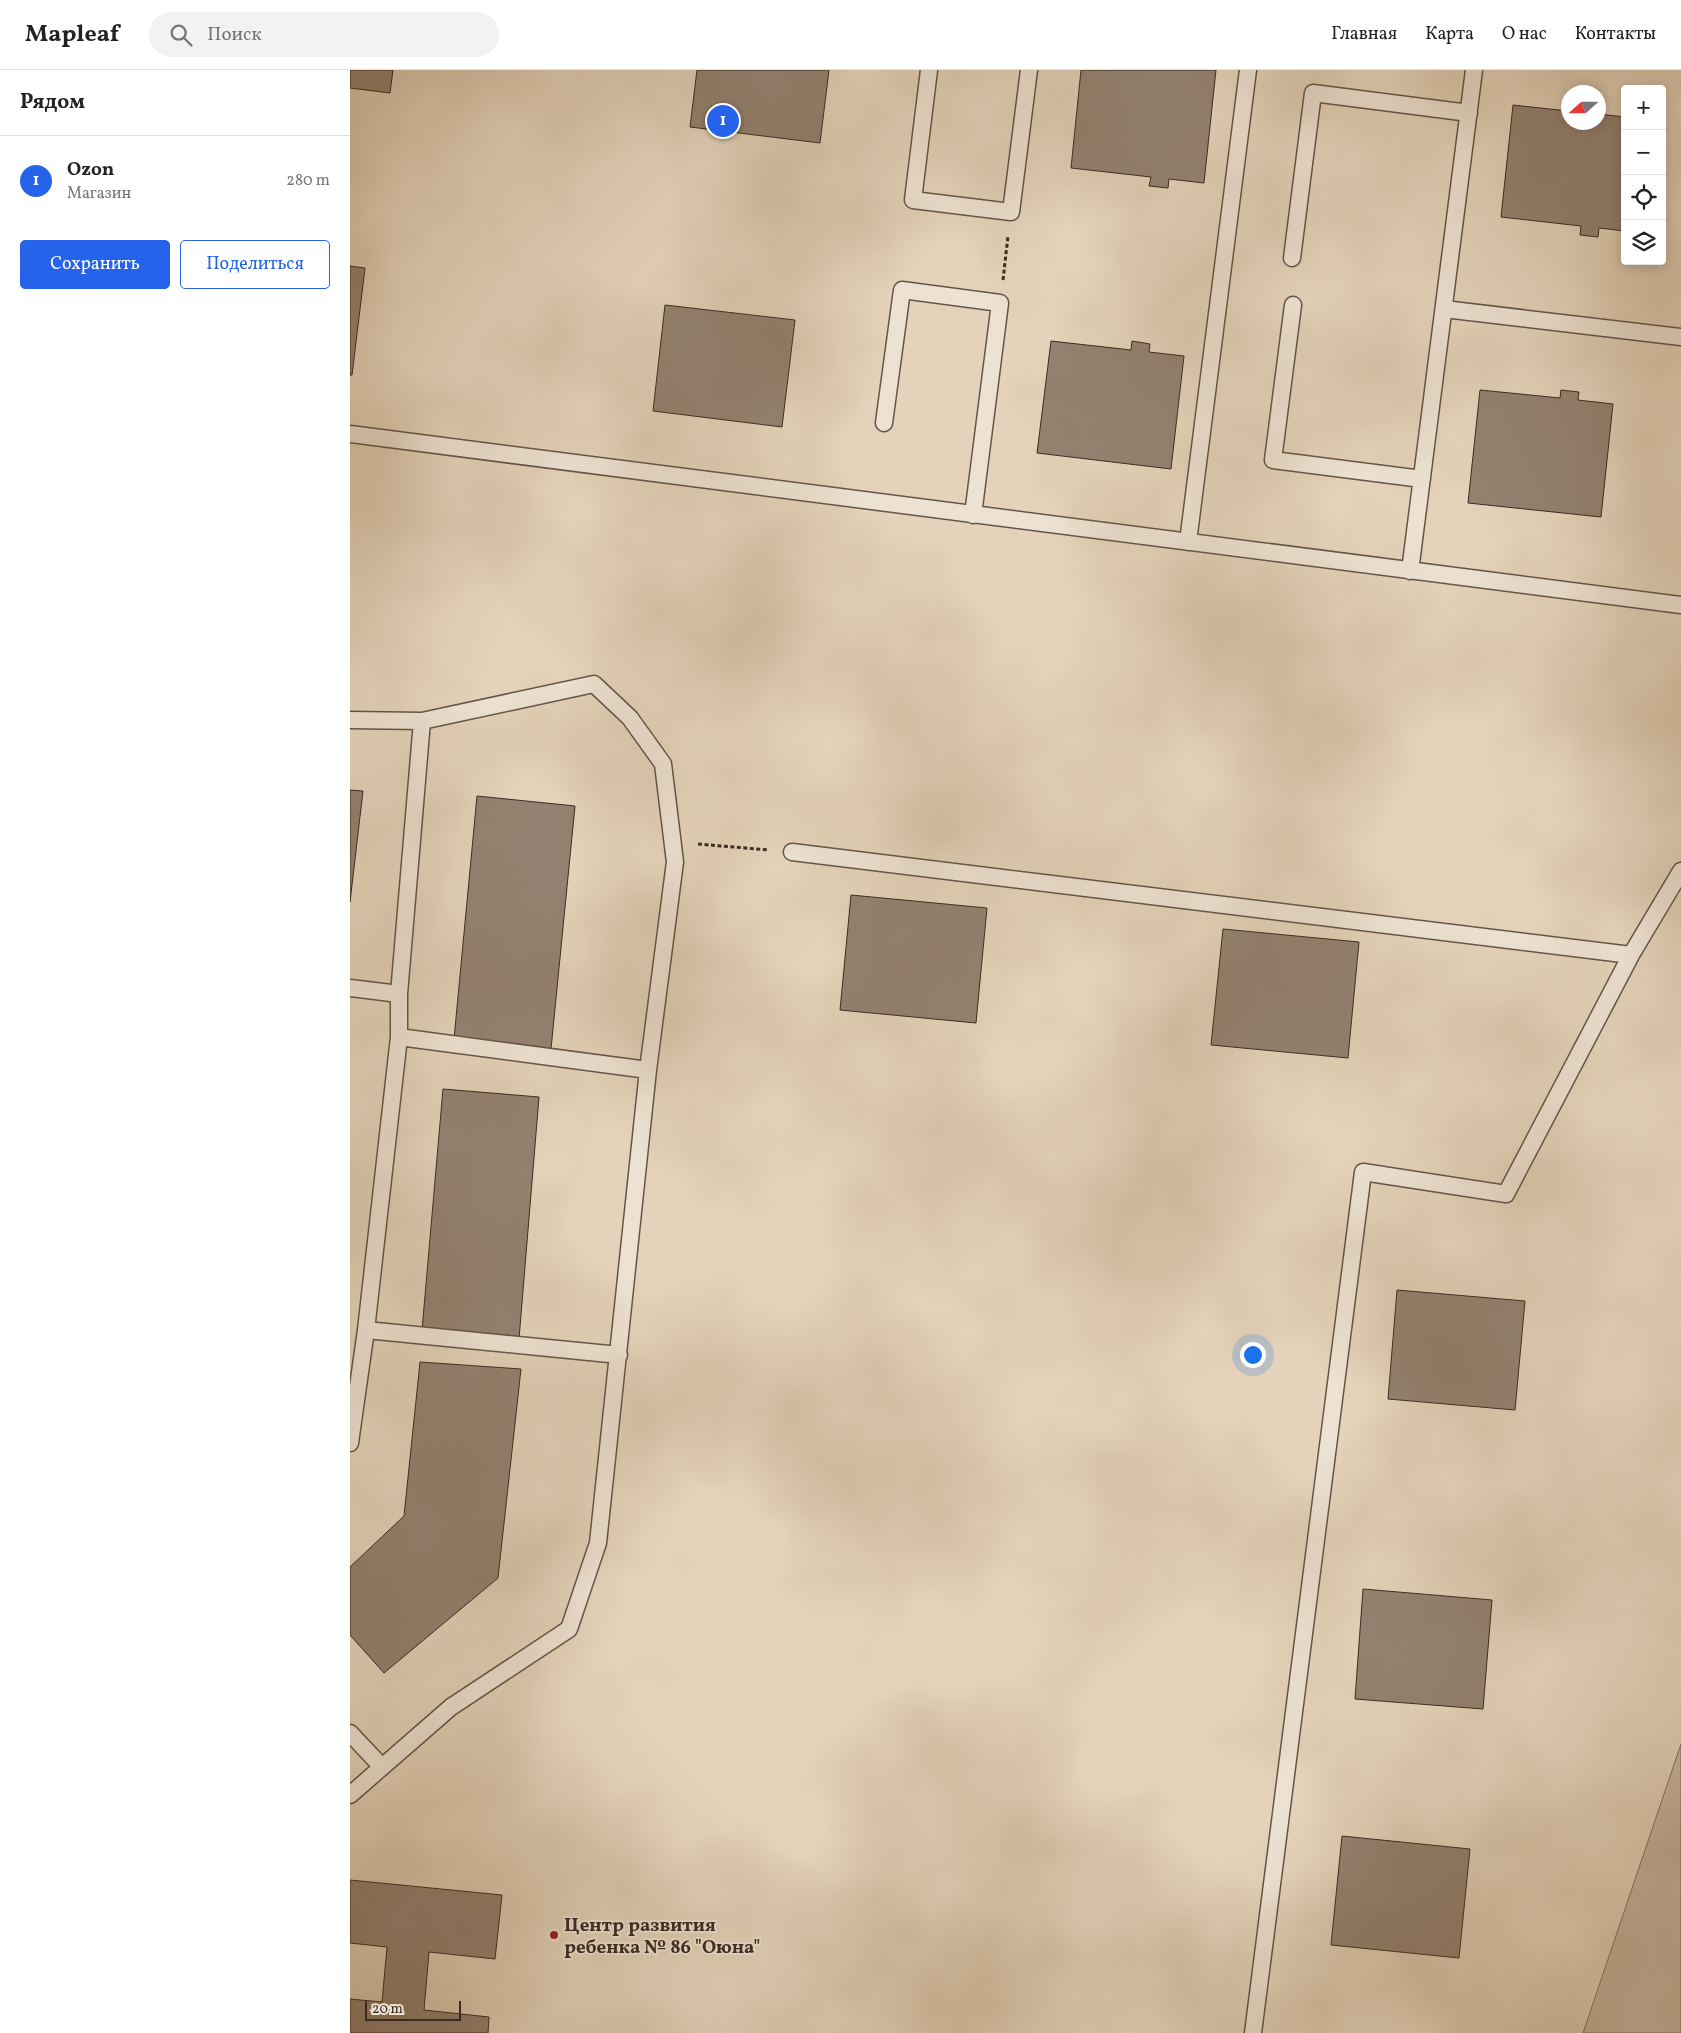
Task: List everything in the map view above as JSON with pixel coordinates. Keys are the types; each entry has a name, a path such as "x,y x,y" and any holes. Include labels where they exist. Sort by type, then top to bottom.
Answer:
{"lane":[{"path":"929,70 913,200 1011,212 1029,70"},
{"path":"1188,542 1248,70"},
{"path":"1410,571 1474,70"},
{"path":"1292,258 1313,93 1469,113"},
{"path":"884,423 902,290 1000,303 973,515"},
{"path":"1293,305 1274,460 1422,479"},
{"path":"1444,309 1681,337"},
{"path":"350,434 1681,605"},
{"path":"350,720 422,721 594,684 630,718 663,764 674,862 648,1070 598,1543 569,1629 451,1707 350,1795"},
{"path":"350,1443 366,1330 399,1038 399,994 422,721"},
{"path":"792,852 1631,955"},
{"path":"1253,2033 1364,1172 1506,1194 1631,955 1681,871"},
{"path":"350,988 399,994"},
{"path":"399,1038 648,1070"},
{"path":"366,1330 619,1355"},
{"path":"350,1733 382,1767"}],"path":[{"path":"1000,303 1011,212"},
{"path":"672,842 792,852"}],"shaded area":[{"path":"1681,1744 1681,2033 1583,2033"}],"building":[{"path":"350,70 393,70 390,93 350,88"},
{"path":"697,70 829,70 820,143 690,127"},
{"path":"1081,70 1216,70 1204,183 1169,179 1168,188 1149,186 1151,177 1071,168"},
{"path":"1513,105 1561,110 1561,130 1606,130 1606,115 1621,117 1621,231 1599,228 1598,237 1580,235 1581,226 1501,217"},
{"path":"350,266 365,268 352,375 350,375"},
{"path":"665,305 795,320 782,427 653,411"},
{"path":"1051,341 1131,350 1132,341 1150,344 1149,352 1184,356 1171,469 1037,453"},
{"path":"1480,390 1560,398 1561,390 1579,392 1578,400 1613,404 1601,517 1468,503"},
{"path":"350,790 363,791 350,902"},
{"path":"477,796 575,806 551,1049 454,1039"},
{"path":"851,895 987,908 976,1023 840,1010"},
{"path":"1223,929 1359,942 1348,1058 1211,1045"},
{"path":"443,1089 539,1097 519,1339 422,1330"},
{"path":"1397,1290 1525,1301 1515,1410 1388,1399"},
{"path":"420,1362 521,1369 498,1578 384,1673 350,1635 350,1567 404,1516"},
{"path":"1363,1589 1492,1600 1483,1709 1355,1699"},
{"path":"1342,1836 1470,1849 1459,1958 1331,1945"},
{"path":"350,1880 502,1895 495,1959 429,1952 424,2010 489,2017 488,2033 350,2033 350,1999 382,2002 387,1947 350,1943"}],"place":[{"name":"Ozon","path":"723,121"},
{"name":"Центр развития ребенка № 86 \"Оюна\"","path":"554,1935"}]}
